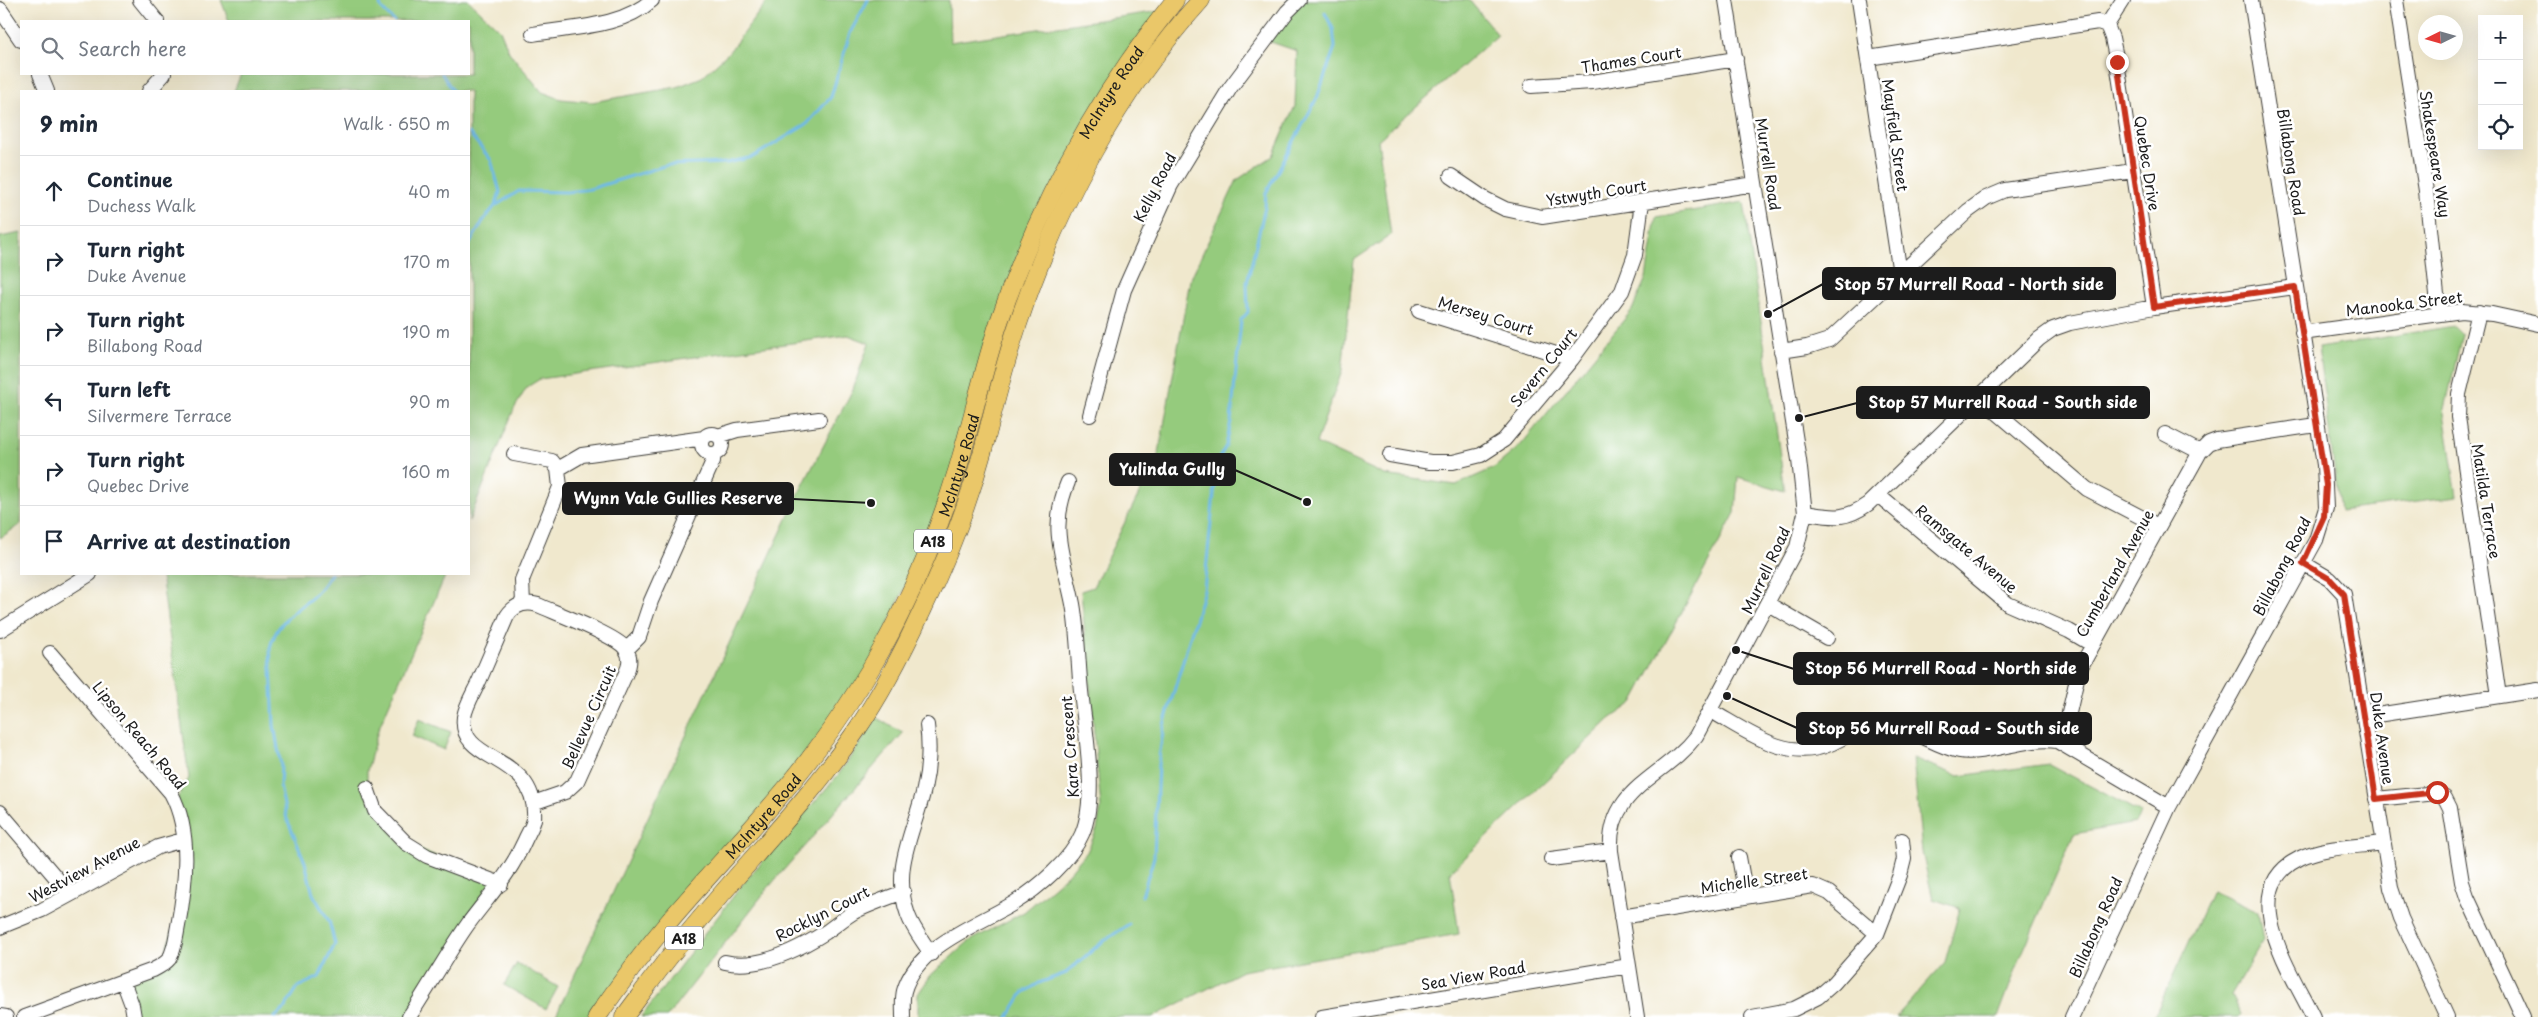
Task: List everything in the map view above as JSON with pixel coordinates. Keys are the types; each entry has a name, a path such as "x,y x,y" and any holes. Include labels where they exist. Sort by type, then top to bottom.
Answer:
{"main road":[{"name":"McIntyre Road","path":"596,1017 662,930 803,766 836,723 883,646 915,582 942,515 999,324 1030,238 1048,197 1099,106 1147,34 1175,0"},
{"name":"McIntyre Road","path":"624,1017 678,945 819,782 877,698 922,612 951,546 974,478 1017,327 1045,250 1064,207 1121,106 1146,69 1201,0"}],"street":[{"path":"140,0 156,20"},
{"path":"533,34 621,19 638,11 652,0"},
{"name":"Kelly Road","path":"1090,415 1124,290 1171,185 1230,88 1287,12 1299,0"},
{"name":"Murrell Road","path":"1637,1017 1611,851 1611,830 1624,801 1637,786 1681,754 1696,736 1797,547 1805,513 1799,460 1726,0"},
{"name":"Mayfield Street","path":"1859,0 1900,274"},
{"path":"1868,58 2098,22 2107,25 2123,0"},
{"name":"Billabong Road","path":"2072,1017 2169,807 2303,563 2321,527 2326,508 2326,485 2251,0"},
{"name":"Shakespeare Way","path":"2396,0 2426,191 2438,313"},
{"path":"0,9 20,39"},
{"name":"Quebec Drive","path":"2107,25 2117,62 2154,307"},
{"name":"Thames Court","path":"1531,86 1592,82 1736,59"},
{"path":"40,75 47,90"},
{"path":"150,90 163,75"},
{"path":"1781,352 1807,348 1829,340 1968,211 1992,194 2005,190 2133,171"},
{"name":"Ystwyth Court","path":"1451,176 1485,199 1505,209 1542,218 1755,184"},
{"name":"Severn Court","path":"1390,455 1441,462 1470,460 1482,455 1510,434 1572,359 1622,291 1634,260 1642,202"},
{"path":"1805,513 1847,517 1860,510 1980,398 2039,339 2058,326 2154,307 2295,287"},
{"name":"Mersey Court","path":"1419,311 1572,359"},
{"name":"Manooka Street","path":"2302,333 2438,313 2479,312 2538,324"},
{"name":"Matilda Terrace","path":"2479,312 2459,394 2458,417 2499,696"},
{"path":"1980,398 2087,489 2158,526"},
{"path":"558,470 582,455 704,438 712,434 718,436 737,430 818,419"},
{"name":"Cumberland Avenue","path":"2062,743 2079,670 2200,452 2209,443 2218,440 2316,425"},
{"path":"2165,434 2200,452"},
{"path":"704,438 702,449 713,454 720,451 722,444 718,436"},
{"path":"409,1017 468,924 501,884 516,861 534,822 533,803 524,780 514,770 476,748 470,741 464,724 467,708 507,616 515,607 523,604 522,580 560,487 558,470 552,461 514,454"},
{"path":"626,650 639,637 651,601 713,461 713,454"},
{"name":"Kara Crescent","path":"903,1017 903,996 912,973 931,954 961,930 1013,903 1062,863 1074,850 1086,824 1090,794 1075,626 1072,603 1062,563 1058,532 1060,502 1068,482"},
{"name":"Ramsgate Avenue","path":"1878,495 2008,604 2069,631 2093,645"},
{"name":"Duke Avenue","path":"2303,563 2330,579 2344,594 2383,843 2396,907 2447,1017"},
{"path":"0,630 88,575"},
{"name":"Bellevue Circuit","path":"523,604 538,605 613,639 626,650 629,667 577,781 565,792 533,803"},
{"path":"1768,604 1827,638"},
{"name":"Lipson Reach Road","path":"24,1017 161,966 170,957 184,896 186,866 183,840 179,814 170,793 50,654"},
{"path":"2364,717 2538,690"},
{"path":"1710,711 1764,740 1791,750 1816,750 1865,728 1884,724 1899,727 1959,751 2041,740 2062,743 2169,807"},
{"path":"927,725 929,757 925,788 903,857 904,892 911,922 931,954"},
{"path":"367,788 375,810 406,843 427,856 501,884"},
{"path":"2376,799 2437,792 2448,803 2464,889 2523,1017"},
{"path":"0,812 70,894"},
{"name":"Westview Avenue","path":"0,927 24,919 158,847 183,840"},
{"path":"1752,1017 1786,1011 1818,997 1834,983 1877,934 1900,875 1904,859 1902,840"},
{"path":"2313,1017 2272,928 2268,906 2272,886 2284,870 2301,857 2319,852 2383,843"},
{"path":"1551,859 1611,851"},
{"path":"1739,857 1746,896"},
{"name":"Michelle Street","path":"1621,917 1802,886 1817,887 1829,893 1877,934"},
{"name":"Rocklyn Court","path":"726,962 751,964 776,955 820,935 853,913 904,892"},
{"name":"Sea View Road","path":"1322,1017 1629,966"},
{"path":"123,981 132,1005 134,1017"},
{"path":"0,1016 6,1017"}],"green space":[{"path":"221,0 468,0 500,30 509,52 542,92 561,99 592,102 677,87 702,77 729,52 768,0 949,0 950,42 1167,10 1048,197 956,473 864,679 597,1017 555,1017 800,491 853,389 869,343 848,335 540,379 527,387 514,409 470,519 470,90 234,90 241,75 470,75 470,20 229,20"},
{"path":"1302,0 1469,0 1498,35 1378,140 1391,235 1354,260 1342,371 1316,443 1385,475 1456,485 1494,468 1520,446 1632,310 1646,278 1656,217 1744,202 1785,491 1738,477 1735,513 1633,703 1610,719 1450,872 1459,934 1242,971 1153,1017 918,1017 918,994 931,975 968,942 1024,912 1067,875 1087,852 1097,829 1101,808 1081,591 1093,587 1159,453 1190,280 1237,180 1273,156 1295,106 1297,51 1265,40"},
{"path":"20,233 20,525 0,538 0,237"},
{"path":"2454,326 2462,334 2444,413 2457,496 2340,511 2318,348"},
{"path":"161,575 446,575 378,730 367,771 367,788 406,843 501,884 409,1017 134,1017 123,981 161,966 184,896 175,802 189,778"},
{"path":"877,718 903,733 768,888 667,1017 641,1017 745,881 839,774"},
{"path":"419,719 451,732 444,750 412,736"},
{"path":"1913,758 1959,776 2049,764 2141,813 2135,823 2074,834 2021,956 1998,1017 1896,1017 1945,962 1960,908 1933,899 1922,852"},
{"path":"2212,891 2258,912 2263,941 2231,995 2241,1014 2239,1017 2154,1017"},
{"path":"517,963 558,987 546,1009 504,985"}],"waterway":[{"path":"379,0 381,8 393,20"},
{"path":"495,206 519,191 567,192 590,189 667,165 727,163 753,157 807,124 831,97 850,33 868,0"},
{"path":"1142,896 1154,857 1158,764 1164,725 1204,590 1216,474 1219,458 1226,446 1231,421 1241,320 1248,312 1247,283 1265,207 1266,193 1317,98 1335,47 1333,29 1325,13"},
{"path":"443,75 452,90"},
{"path":"470,134 491,160 500,192 495,206 483,221 470,243"},
{"path":"275,1017 284,1009 298,987 319,977 335,944 329,921 313,894 305,862 287,819 280,786 281,766 274,725 270,648 281,625 291,614 317,593 330,575"},
{"path":"1008,1017 1023,993 1039,983 1066,973 1101,943 1129,924"}],"place":[{"name":"Stop 57 Murrell Road - North side","path":"1768,314"},
{"name":"Stop 57 Murrell Road - South side","path":"1799,418"},
{"name":"Yulinda Gully","path":"1307,502"},
{"name":"Wynn Vale Gullies Reserve","path":"871,503"},
{"name":"Stop 56 Murrell Road - North side","path":"1736,650"},
{"name":"Stop 56 Murrell Road - South side","path":"1727,696"}],"route":[{"path":"2117,62 2154,307 2295,287 2326,485 2324,517 2316,540 2303,563 2330,579 2344,594 2376,799 2437,792"}]}
